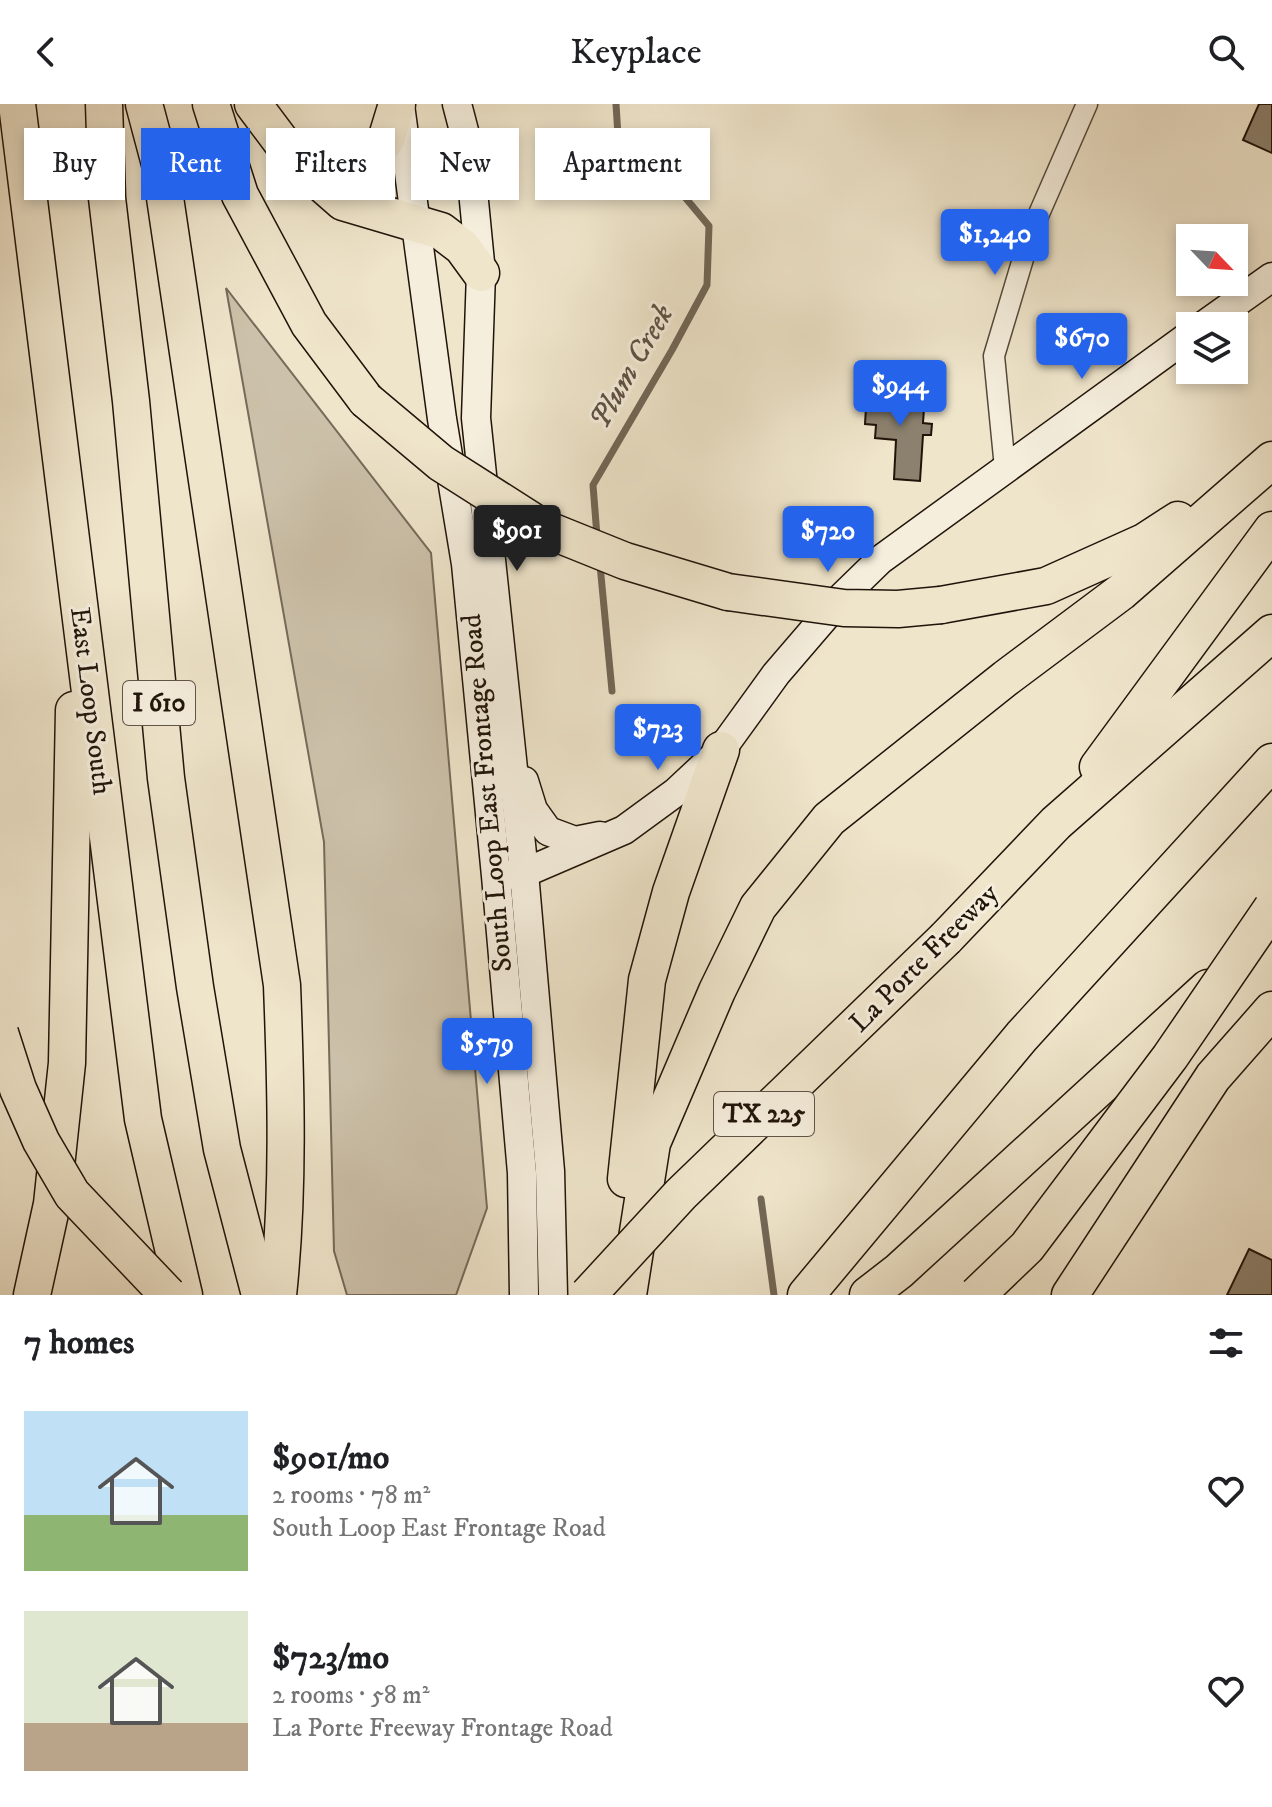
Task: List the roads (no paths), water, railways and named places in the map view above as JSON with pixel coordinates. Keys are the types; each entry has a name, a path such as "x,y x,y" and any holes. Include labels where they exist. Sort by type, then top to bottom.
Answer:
{"highway":[{"name":"East Loop South","path":"17,104 143,1119 184,1295"},
{"name":"I 610","path":"104,104 107,198 131,401 166,778 195,987 222,1149 260,1295"},
{"path":"144,104 160,164 282,985 286,1095 282,1259 278,1295"},
{"path":"211,104 240,195 309,324 366,400 441,463 543,528 625,561 728,592 844,608 898,609 941,605 1046,586 1144,542 1271,461"},
{"path":"253,104 271,128"},
{"path":"390,128 398,104"},
{"path":"341,200 441,231 462,247 481,273"},
{"path":"628,1295 652,1143 717,991 758,907 829,819 1006,678 1121,592 1271,461"},
{"path":"1056,823 1272,530"},
{"path":"32,1295 52,1204 67,1063 77,585"},
{"name":"La Porte Freeway","path":"588,1295 681,1194 946,938 1056,823 1272,633"},
{"path":"621,1295 627,1159 647,980 671,892 721,750"},
{"path":"806,1295 1022,1036 1272,762"},
{"path":"977,1295 1027,1247 1170,1057 1272,908"},
{"path":"868,1295 899,1271 1272,928"},
{"path":"1070,1295 1213,1077 1272,1010"},
{"path":"0,1033 18,1089 41,1141 72,1194 168,1295"},
{"path":"12,1295 52,1204"}],"main road":[{"name":"South Loop East Frontage Road","path":"398,104 442,419 466,564 522,1173 524,1295"},
{"name":"South Loop East Frontage Road","path":"457,104 469,150 481,273 476,418 524,873 550,1171 553,1295"},
{"path":"1223,312 1272,277"},
{"path":"496,876 524,873 624,830 676,792 721,750 776,674 843,596 880,560 1176,345"},
{"path":"508,726 533,810 548,831 575,841 624,830"}],"street":[{"path":"1005,468 994,356 1031,232 1087,104"}],"waterway":[{"name":"Plum Creek","path":"597,536 593,485 707,285 709,226 668,177 618,136 616,104"},
{"name":"Plum Creek","path":"600,565 612,691"},
{"name":"Plum Creek","path":"761,1199 774,1295"}]}
